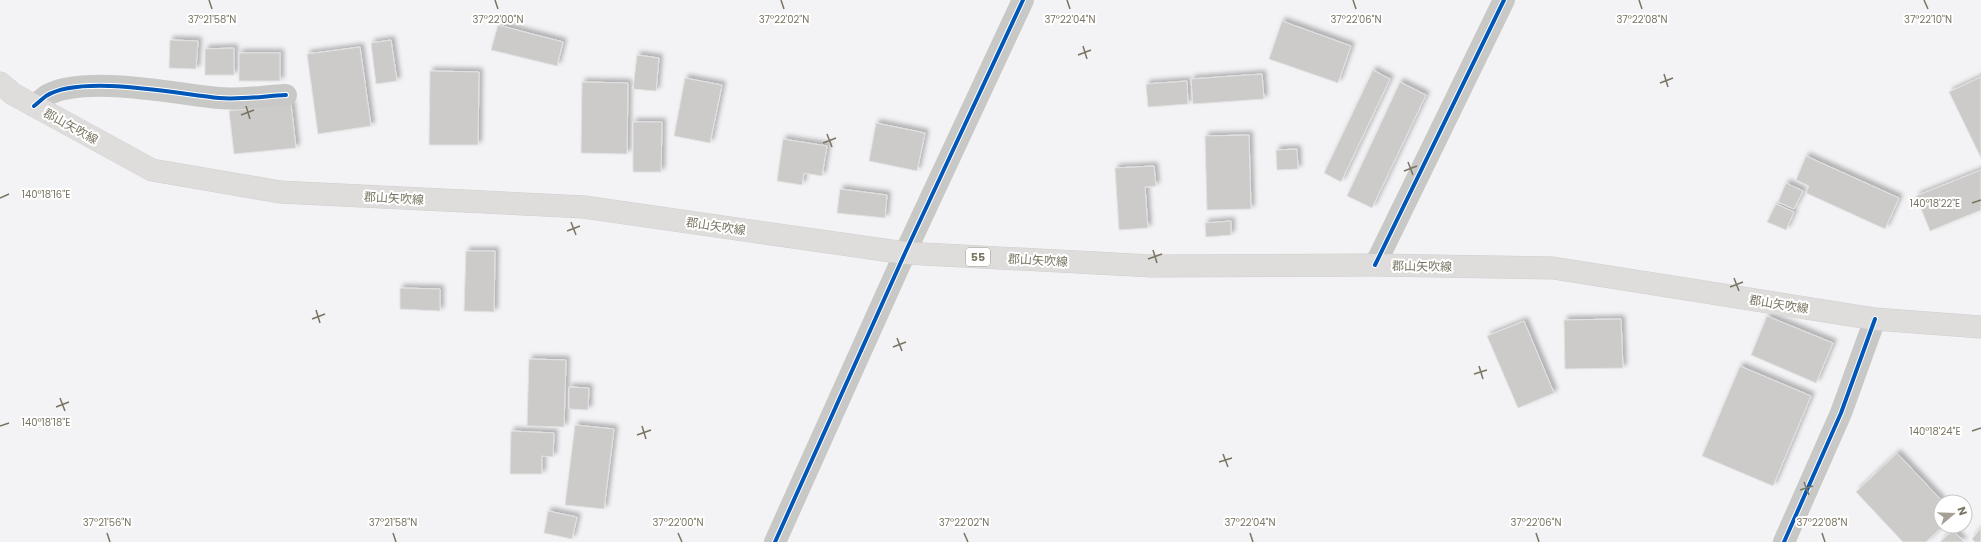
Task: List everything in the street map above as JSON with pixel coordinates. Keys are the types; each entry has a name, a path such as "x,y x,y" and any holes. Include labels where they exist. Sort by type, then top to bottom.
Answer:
{"main road":[{"name":"郡山矢吹線","path":"0,83 13,94 152,170 280,192 584,207 905,253 1152,266 1375,265 1553,268 1876,319 1981,327"}],"street":[{"path":"775,542 905,253 1023,0"},
{"path":"1375,265 1504,0"},
{"path":"34,106 47,95 60,91 72,88 106,85 221,98 286,95"},
{"path":"1784,542 1841,413 1876,319"}],"building":[{"path":"1282,21 1351,46 1338,83 1269,59"},
{"path":"498,25 563,42 557,66 491,50"},
{"path":"170,40 198,41 196,69 169,68"},
{"path":"391,40 397,81 376,84 371,43"},
{"path":"360,47 371,126 318,134 307,54"},
{"path":"234,48 234,75 205,75 205,49"},
{"path":"239,53 280,53 280,81 239,81"},
{"path":"637,55 659,58 656,91 633,89"},
{"path":"1373,70 1390,79 1341,182 1324,173"},
{"path":"430,71 479,72 478,145 429,145"},
{"path":"1262,74 1264,99 1193,104 1191,79"},
{"path":"1981,77 1981,158 1949,92"},
{"path":"685,78 722,85 710,143 674,136"},
{"path":"1187,81 1188,104 1148,107 1146,84"},
{"path":"582,82 628,83 627,154 581,153"},
{"path":"1400,82 1426,95 1372,208 1347,196"},
{"path":"291,104 296,148 234,154 229,111"},
{"path":"633,122 662,122 661,172 633,172"},
{"path":"876,123 925,133 917,171 869,161"},
{"path":"1249,135 1251,209 1207,210 1205,136"},
{"path":"783,139 827,146 822,176 804,173 802,185 777,181"},
{"path":"1297,149 1298,169 1277,170 1276,150"},
{"path":"1806,156 1899,198 1885,229 1806,193 1809,186 1796,180"},
{"path":"1154,166 1156,186 1145,187 1148,228 1119,230 1115,168"},
{"path":"1981,170 1981,210 1930,231 1916,196"},
{"path":"1786,183 1803,191 1794,209 1778,202"},
{"path":"840,189 887,195 885,218 837,213"},
{"path":"1776,204 1794,212 1786,230 1767,222"},
{"path":"1231,221 1231,235 1206,237 1205,223"},
{"path":"466,251 495,251 494,312 464,311"},
{"path":"400,288 440,289 440,311 400,309"},
{"path":"1767,316 1833,343 1816,383 1751,355"},
{"path":"1621,319 1623,368 1565,369 1564,320"},
{"path":"1524,321 1554,393 1518,408 1487,336"},
{"path":"529,359 566,360 564,427 527,426"},
{"path":"1740,366 1811,396 1773,486 1702,456"},
{"path":"569,387 589,388 588,410 569,409"},
{"path":"575,425 614,429 604,509 565,505"},
{"path":"511,431 554,433 553,457 542,456 542,474 510,474"},
{"path":"1897,453 1935,494 1933,494 1933,534 1934,534 1926,542 1903,542 1856,492"},
{"path":"548,511 577,517 572,539 544,533"},
{"path":"1981,528 1981,542 1975,542 1972,539"},
{"path":"1949,534 1957,534 1964,542 1940,542"}],"cycle path":[{"path":"775,542 905,253 1023,0"},
{"path":"1375,265 1504,0"},
{"path":"34,106 46,96 62,90 82,86 130,87 219,98 286,95"},
{"path":"1784,542 1841,413 1875,319"}]}
